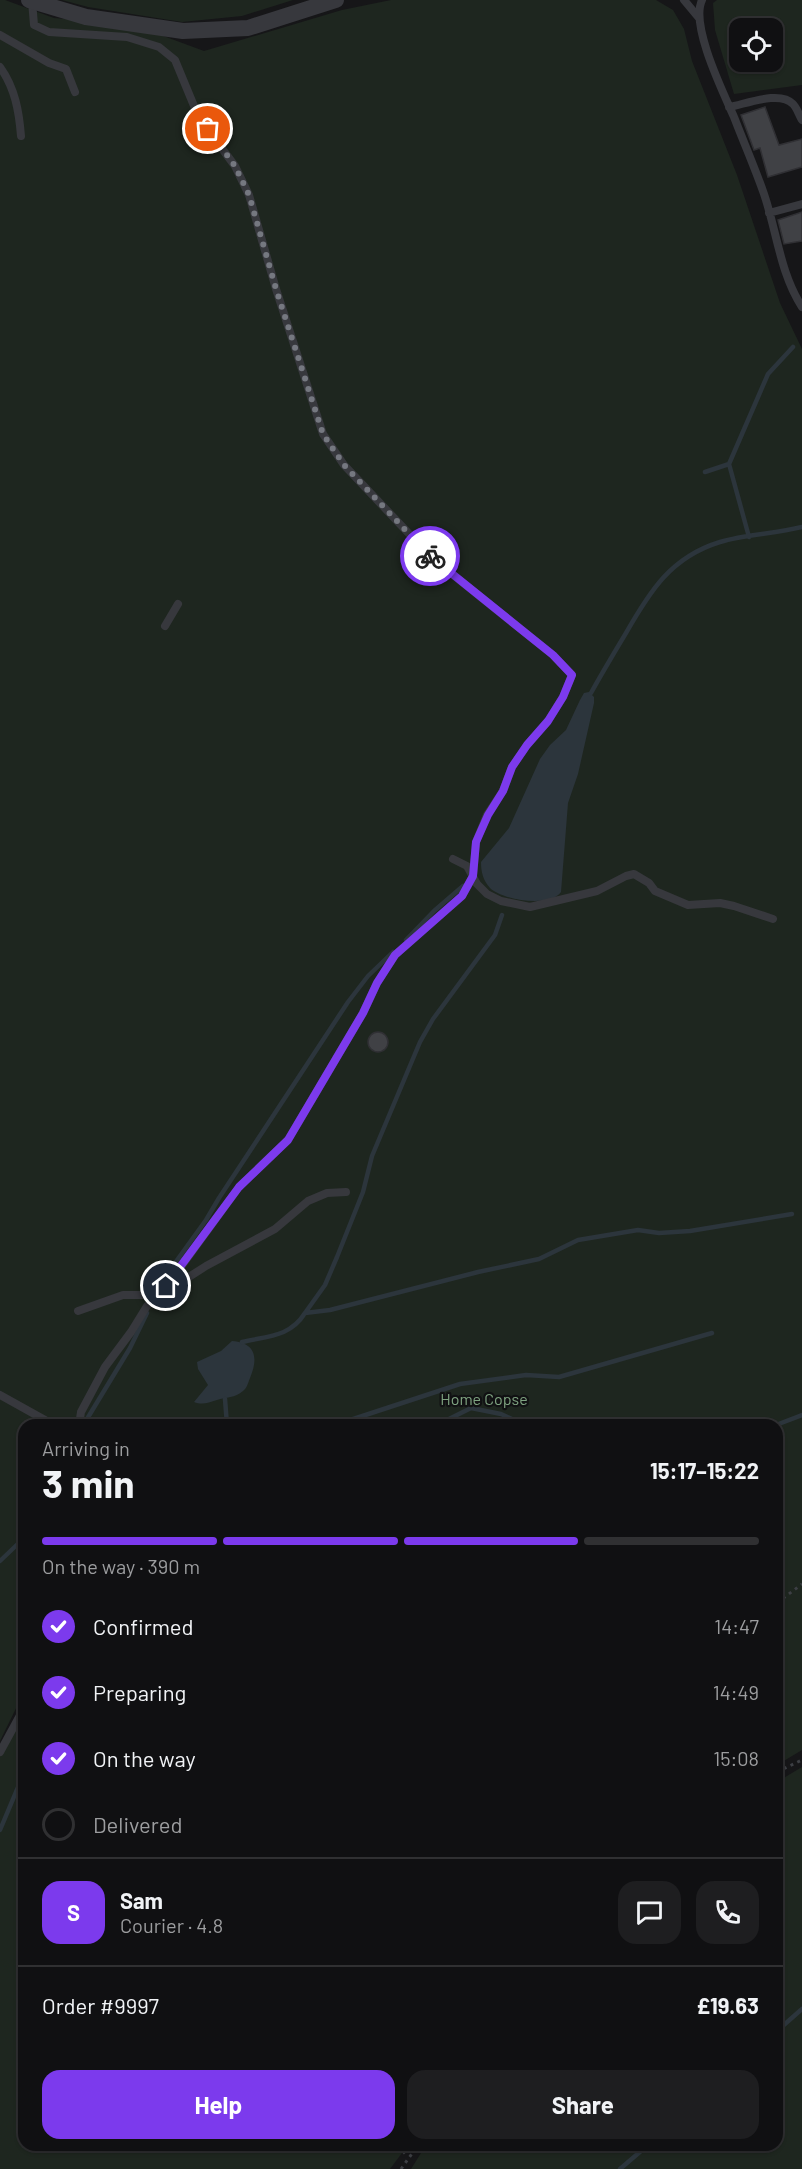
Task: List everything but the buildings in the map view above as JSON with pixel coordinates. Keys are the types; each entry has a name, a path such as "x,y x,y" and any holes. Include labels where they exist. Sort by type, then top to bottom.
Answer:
{"street":[{"path":"31,0 86,17 183,31 248,28 336,0"}],"lane":[{"path":"31,0 34,25 49,32 127,37 159,47 175,60 199,118 235,166 249,195 276,289 323,434 344,465 432,558 553,655 572,675 563,697 548,721 512,767 503,791 488,815 476,842 472,877 462,896 395,955 288,1140 239,1187 159,1294 147,1306 105,1367 81,1412 80,1419"},
{"path":"684,0 699,19"},
{"path":"702,0 699,6 699,19 717,80 765,196 789,285 802,307"},
{"path":"0,35 49,63 66,69 75,92"},
{"path":"0,67 7,78 19,110 21,136"},
{"path":"729,107 771,97 781,97 794,104 802,120"},
{"path":"769,213 802,204"},
{"path":"165,626 178,604"},
{"path":"453,859 467,866 472,877 487,894 501,902 530,907 544,905 597,891 634,874 649,883 656,891 688,905 720,903 773,919"},
{"path":"78,1311 123,1295 159,1294 173,1288 206,1266 264,1236 308,1202 327,1193 346,1192"},
{"path":"0,1395 43,1419"},
{"path":"0,1752 18,1719"}],"path":[{"path":"783,1598 802,1584"},
{"path":"783,1769 802,1760"},
{"path":"403,2151 408,2157"},
{"path":"401,2169 413,2151"}],"green space":[{"name":"Home Copse","path":"0,0 54,18 131,24 204,51 342,10 391,0 656,0 673,10 684,29 692,61 737,175 780,303 802,349 802,1750 783,1761 783,1419 18,1419 18,1704 0,1741"},
{"path":"62,0 293,0 242,16 182,22 88,7"},
{"path":"717,0 802,0 802,85 734,94 715,30 713,3"},
{"path":"18,1718 18,2151 404,2151 390,2169 0,2169 0,1756"},
{"path":"802,1767 802,2169 411,2169 422,2151 783,2151 783,1778"}],"shaded area":[{"path":"589,692 594,697 594,703 578,774 568,803 561,892 547,900 537,901 505,896 490,888 484,879 481,862 509,828 540,759 550,745 566,730 584,693"},
{"path":"232,1341 246,1345 253,1353 253,1371 246,1388 230,1397 205,1403 194,1402 208,1385 198,1369 197,1362 221,1351"}],"waterway":[{"path":"749,537 729,464 768,374 793,347"},
{"path":"705,472 729,464"},
{"path":"591,693 644,603 675,566 703,548 720,542 802,527"},
{"path":"406,940 463,886"},
{"path":"305,1313 325,1285 337,1257 363,1192 372,1156 420,1042 433,1019 495,935 502,915"},
{"path":"162,1281 206,1220 348,1002 368,976 393,952"},
{"path":"242,1342 269,1337 285,1331 299,1321 305,1313 330,1310 478,1272 539,1259 578,1240 638,1230 659,1233 690,1231 792,1214"},
{"path":"87,1419 130,1348 147,1313"},
{"path":"353,1419 460,1384 526,1375 559,1377 712,1333"},
{"path":"225,1399 227,1419"},
{"path":"449,1419 471,1408 501,1414 512,1419"},
{"path":"783,1422 802,1415"},
{"path":"0,1561 18,1544"},
{"path":"0,1830 18,1787"},
{"path":"783,2026 802,2009"},
{"path":"620,2169 641,2151"}],"way so far":[{"path":"208,129 235,166 249,195 276,289 323,434 344,465 430,556"}],"route":[{"path":"166,1286 239,1187 288,1140 395,955 462,896 473,876 476,842 488,815 503,791 512,767 548,721 563,697 572,675 553,655 430,556"}]}
